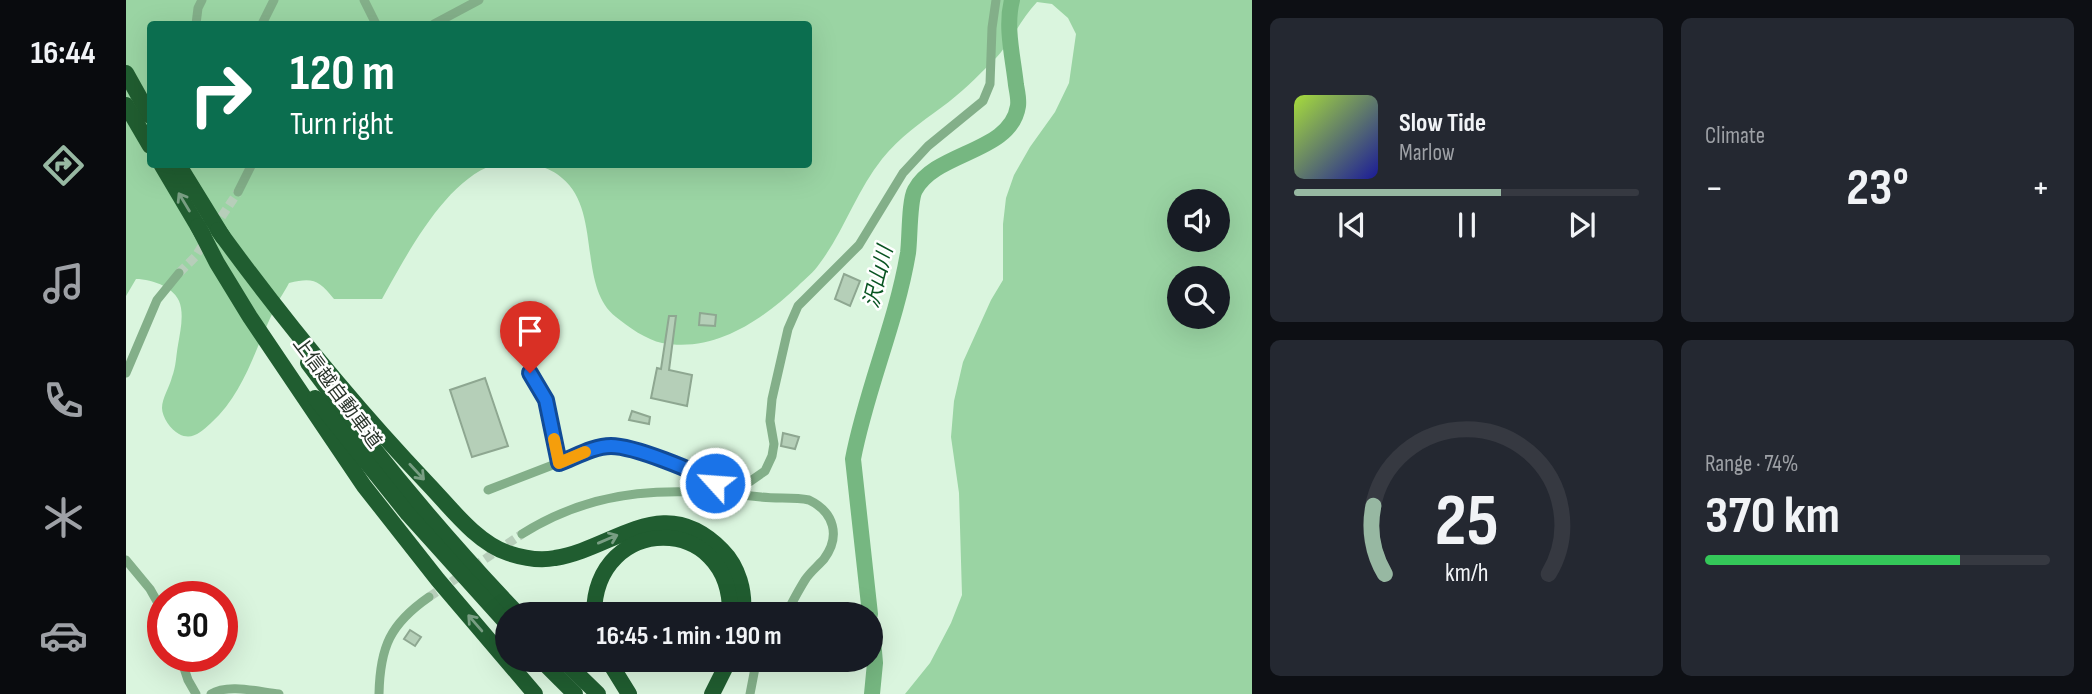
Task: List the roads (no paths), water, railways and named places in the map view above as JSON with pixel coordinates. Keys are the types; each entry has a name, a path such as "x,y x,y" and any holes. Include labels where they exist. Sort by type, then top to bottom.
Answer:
{"highway":[{"path":"126,73 147,111"},
{"path":"126,104 147,141"},
{"name":"上信越自動車道","path":"163,168 264,327 330,418 408,514 495,611"},
{"name":"上信越自動車道","path":"180,168 275,316 341,407 420,506 507,602"},
{"path":"198,226 250,317 364,486 438,580 535,694"},
{"path":"218,230 283,316 355,404 473,531 490,544 520,556 552,559 570,555 644,526 659,524 688,527 715,543 734,565 743,592 743,602"},
{"path":"594,602 598,585 614,558 625,548 638,541 666,537 696,545 717,564 729,588 730,602"},
{"path":"553,672 575,694"},
{"path":"575,672 598,694"},
{"path":"615,672 629,694"},
{"path":"701,694 712,672"},
{"path":"712,694 723,672"}],"street":[{"path":"196,21 202,0"},
{"path":"264,21 274,0"},
{"path":"364,0 374,21"},
{"path":"440,21 479,0"},
{"path":"732,494 765,471 772,456 772,399 788,330 798,306 859,245 903,173 928,146 983,101 990,84 990,52 996,0"},
{"path":"239,192 251,168"},
{"path":"126,373 157,300 178,273"},
{"path":"530,373 546,400 559,463"},
{"path":"488,490 597,448 613,446 697,472 732,494"},
{"path":"522,534 556,514 592,502 652,491 685,490 809,500 821,506 830,517 834,529 832,545 824,559 806,578 793,602"},
{"path":"126,560 147,585"},
{"path":"379,694 387,642 401,619 429,597"},
{"path":"185,672 196,694"},
{"path":"750,694 754,672"},
{"path":"211,694 217,690 246,690 279,694"}],"waterway":[{"name":"沢山川","path":"869,602 853,459 903,279 913,195 925,177 939,167 988,143 1012,122 1018,106 1009,31 1012,0"},
{"name":"沢山川","path":"872,694 874,672"}],"tunnel":[{"path":"214,228 238,192"},
{"path":"179,273 195,257 206,240"},
{"path":"429,597 522,534"}]}
